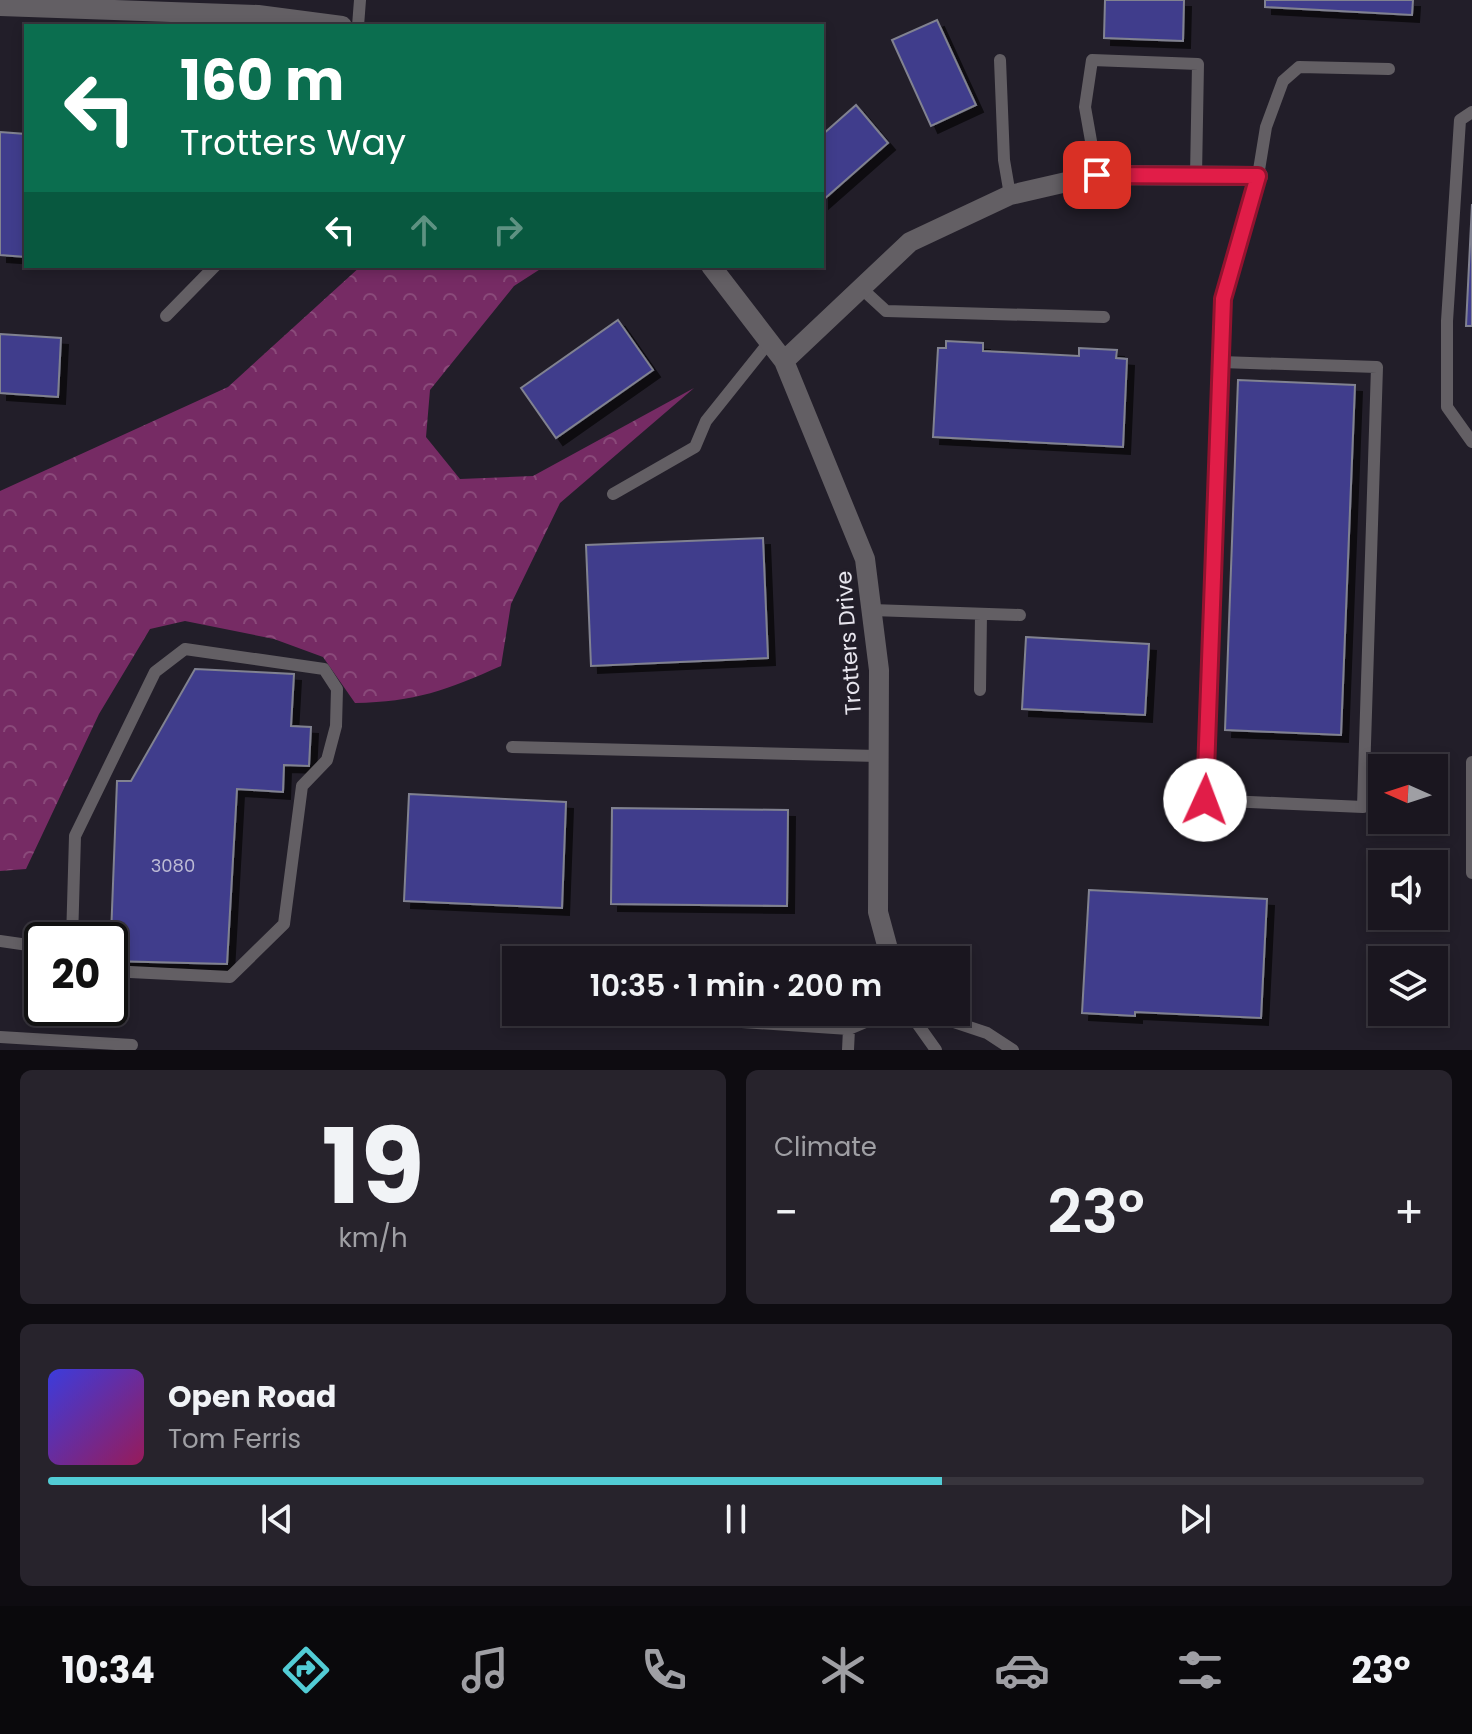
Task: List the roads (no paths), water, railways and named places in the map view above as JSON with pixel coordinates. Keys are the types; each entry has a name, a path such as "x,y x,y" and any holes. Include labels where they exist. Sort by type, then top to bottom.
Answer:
{"street":[{"path":"0,6 312,24"},
{"path":"784,361 910,242 1010,195 1097,175 1258,176"},
{"name":"Trotters Drive","path":"713,268 784,361 865,559 879,670 878,912 887,946"}],"lane":[{"path":"358,24 360,0"},
{"path":"1000,60 1004,160 1010,195"},
{"path":"1097,175 1085,107 1092,60 1198,64 1196,176"},
{"path":"1221,362 1377,367 1363,807 1205,800 1223,299 1258,176 1266,127 1289,73 1309,66 1389,69"},
{"path":"1472,112 1460,120 1447,321 1447,407 1472,442"},
{"path":"166,316 213,268"},
{"path":"861,288 886,311 1104,317"},
{"path":"613,494 695,447 706,421 770,341"},
{"path":"872,610 1020,615"},
{"path":"980,690 981,614"},
{"path":"73,922 75,836 155,672 185,649 324,669 337,689 336,726 327,760 302,786 284,924 230,977 128,972"},
{"path":"512,747 878,756"},
{"path":"1472,762 1472,873"},
{"path":"0,941 24,944"},
{"path":"804,1026 849,1029 856,1026"},
{"path":"919,1026 936,1050"},
{"path":"966,1026 987,1033 1013,1050"},
{"path":"848,1050 849,1029"},
{"path":"0,1037 132,1045"}]}
